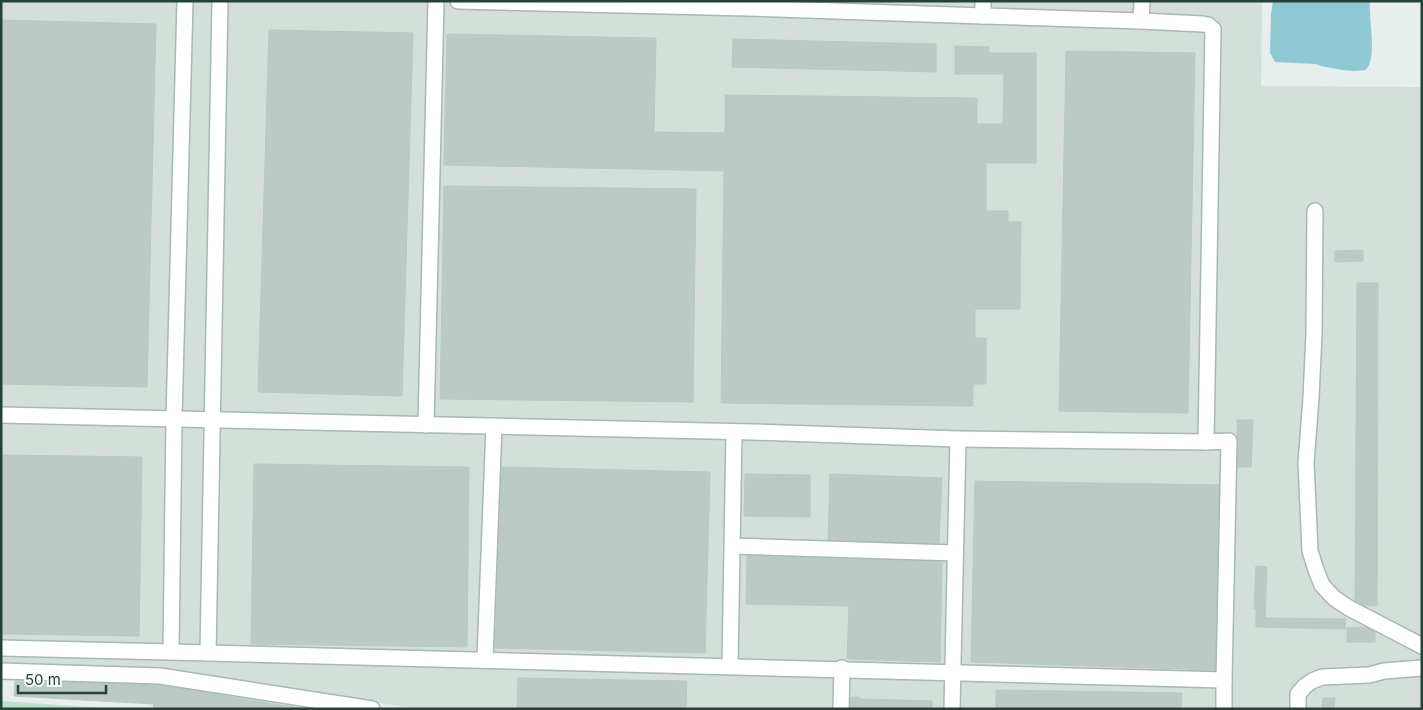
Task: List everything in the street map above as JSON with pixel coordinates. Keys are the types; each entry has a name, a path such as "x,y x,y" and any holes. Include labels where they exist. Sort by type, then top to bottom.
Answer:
{"lane":[{"path":"171,652 174,419 185,1"},
{"path":"208,653 220,1"},
{"path":"426,425 436,1"},
{"path":"458,1 983,8 1208,25 1212,29 1206,442"},
{"path":"1141,21 1142,1"},
{"path":"1315,211 1314,333 1306,463 1310,551 1322,585 1334,598 1349,608 1422,646"},
{"path":"1,415 958,438 1229,441 1224,709"},
{"path":"485,658 494,426"},
{"path":"730,666 734,432"},
{"path":"952,709 958,438"},
{"path":"732,546 955,553"},
{"path":"1,648 485,658 1224,680"},
{"path":"841,709 842,668"},
{"path":"1298,709 1298,694 1312,680 1322,677 1369,675 1384,671 1422,668"},
{"path":"1,671 160,676 372,709"}],"shaded area":[{"path":"1,1 1262,1 1261,86 1422,87 1422,709 419,709 164,670 1,665"}],"green space":[{"path":"1,701 118,709 1,709"}],"water":[{"path":"1273,1 1370,1 1372,47 1370,64 1366,70 1342,70 1316,64 1275,62 1270,53"}],"building":[{"path":"1,20 156,24 147,387 1,384"},
{"path":"269,30 413,33 402,396 258,392"},
{"path":"447,34 656,38 654,132 725,133 725,95 977,98 977,124 1003,124 1004,74 955,74 955,46 989,47 989,53 1036,53 1036,163 986,163 986,211 1008,211 1008,222 1021,222 1020,309 975,309 975,338 986,338 986,384 973,384 973,406 721,403 724,171 444,165"},
{"path":"733,39 936,44 936,72 732,67"},
{"path":"1066,51 1195,53 1188,413 1059,411"},
{"path":"444,186 696,189 693,402 440,399"},
{"path":"1363,250 1363,261 1335,262 1335,251"},
{"path":"1357,283 1378,283 1377,606 1364,605 1355,601"},
{"path":"1237,420 1253,420 1251,467 1238,467"},
{"path":"1,455 142,457 139,636 1,634"},
{"path":"254,464 469,467 467,647 251,644"},
{"path":"502,467 710,472 705,653 495,648"},
{"path":"745,474 810,475 810,517 744,516"},
{"path":"830,474 942,478 939,543 828,540"},
{"path":"975,481 1219,485 1215,670 971,662"},
{"path":"747,556 942,562 940,662 847,659 849,606 746,604"},
{"path":"1256,566 1267,567 1265,618 1346,619 1345,629 1256,627 1256,609 1254,609"},
{"path":"1366,627 1375,632 1375,642 1347,642 1347,628"},
{"path":"518,678 687,681 686,709 517,709"},
{"path":"15,681 159,685 306,709 153,709 154,704 14,696"},
{"path":"996,690 1182,693 1181,709 996,709"},
{"path":"851,697 860,697 860,699 932,701 932,709 850,709"},
{"path":"1323,698 1335,698 1334,709 1322,709"}]}
